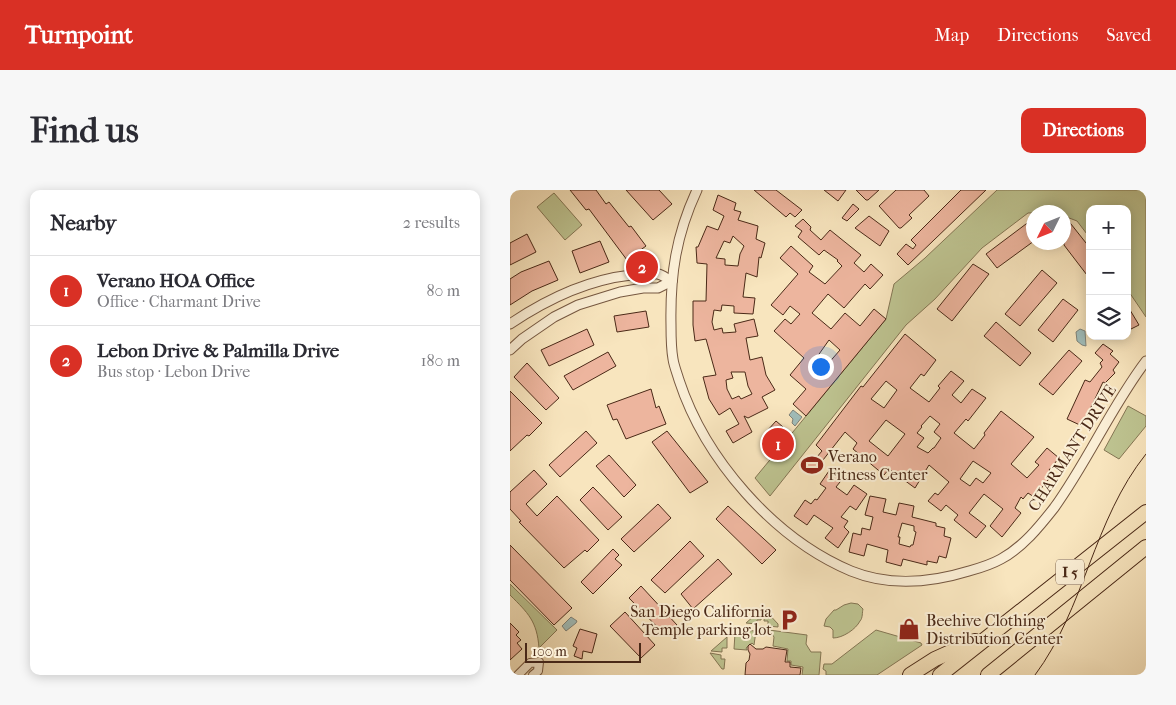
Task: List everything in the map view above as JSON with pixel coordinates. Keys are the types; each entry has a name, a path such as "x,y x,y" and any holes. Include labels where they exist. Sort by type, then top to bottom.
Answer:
{"highway":[{"name":"I 5","path":"940,675 1146,512"},
{"name":"I 5","path":"988,675 1146,547"},
{"path":"1001,675 1068,609"},
{"path":"910,675 935,659 994,632"}],"street":[{"name":"CHARMANT DRIVE","path":"697,190 680,234 673,264 672,281 673,359 685,398 696,422 716,456 742,489 782,529 816,554 852,571 885,580 908,583 934,580 979,568 1001,559 1024,543 1042,523 1068,488 1146,361"},
{"path":"510,324 548,301 571,290 611,278 647,273 660,274 672,281"},
{"path":"510,350 522,339 554,317 578,305 620,292 643,288 658,288 672,281"},
{"path":"518,675 530,663 539,662 538,670 533,675"}],"green space":[{"path":"997,190 1146,190 1146,317 1131,295 1131,205 1086,205 1086,233 1077,221 1071,219 1071,205 1026,205 1026,215 982,248 935,299 906,325 770,496 755,478 886,319 894,284 925,258"},
{"path":"554,193 582,225 565,240 537,207"},
{"path":"1128,406 1146,416 1146,426 1119,459 1104,450"},
{"path":"510,584 557,630 539,648 534,624 527,613 510,595"},
{"path":"851,603 858,604 863,609 861,620 849,632 833,638 833,630 830,627 824,626 826,619 834,610"},
{"path":"762,609 761,620 757,620 757,624 746,623"},
{"path":"765,610 778,624 778,627 768,626 768,621 764,621"},
{"path":"740,630 756,631 754,645 752,643 746,648 747,650 734,649 735,633 740,634"},
{"path":"769,630 807,635 806,644 811,652 821,652 819,675 802,675 803,667 791,665 791,661 787,661 788,649 773,646 774,637"},
{"path":"876,630 921,643 922,645 877,675 826,675 826,671 823,669 824,664 832,664"},
{"path":"727,637 727,648 722,648 722,652 711,651"},
{"path":"710,653 721,655 721,659 725,659 724,669 722,669"}],"water":[{"path":"1080,329 1085,331 1086,346 1077,341 1076,332"},
{"path":"793,410 802,417 795,426 792,423 793,419 789,415"},
{"path":"571,617 577,621 566,631 562,626"}],"building":[{"path":"570,190 596,190 606,204 609,202 629,227 631,226 646,246 627,260 589,209 586,210"},
{"path":"626,190 659,190 672,204 653,220"},
{"path":"754,190 776,190 802,210 795,217 790,213 786,217"},
{"path":"824,190 846,190 838,201"},
{"path":"856,190 879,190 866,200"},
{"path":"896,190 924,190 929,196 909,215 912,218 901,228 879,206"},
{"path":"961,190 986,190 908,265 897,254 906,244 913,249 916,245 911,240"},
{"path":"718,195 736,203 734,210 741,212 738,220 758,226 756,239 765,243 761,258 759,257 757,277 746,273 743,297 755,298 753,314 734,313 734,306 722,305 721,311 714,310 712,322 714,330 722,328 723,333 736,332 734,324 754,319 758,336 746,338 750,360 762,357 766,375 775,390 762,397 768,408 748,418 744,416 752,432 733,443 726,431 739,424 730,408 719,415 709,399 703,377 716,375 706,339 695,341 693,325 693,301 706,301 707,264 697,263 696,247 698,247 707,226 718,230 724,216 713,210","holes":["733,236 744,246 740,254 738,266 725,265 725,259 716,258 724,241 730,243","731,372 745,372 752,394 741,399 739,396 732,399 727,389 726,380 733,378"]},
{"path":"853,204 859,209 847,221 842,218"},
{"path":"869,216 889,231 880,246 855,228"},
{"path":"803,219 811,227 810,230 821,240 830,230 861,255 854,263 864,272 871,264 883,275 870,289 865,284 844,308 828,294 812,313 831,329 845,313 860,326 874,309 886,319 806,416 793,404 806,389 790,375 804,358 774,331 785,319 791,324 800,314 790,306 783,315 771,305 798,274 780,258 791,246 813,266 809,272 825,284 842,266 838,260 824,250 819,255 798,237 802,231 795,226","holes":["829,340 840,350 826,366 817,357"]},
{"path":"1026,224 1026,247 997,268 986,254"},
{"path":"1071,224 1086,243 1086,274 1068,250 1071,250"},
{"path":"527,234 536,252 510,265 510,243"},
{"path":"600,241 609,262 580,273 572,251"},
{"path":"549,261 558,280 532,291 510,305 510,279 521,272"},
{"path":"973,264 989,274 952,321 937,309"},
{"path":"1042,270 1057,283 1020,326 1005,314"},
{"path":"1063,299 1078,310 1053,342 1038,330"},
{"path":"646,311 649,327 617,332 614,316"},
{"path":"1131,312 1139,325 1131,329"},
{"path":"996,322 1031,353 1020,366 984,336"},
{"path":"587,329 594,345 549,366 541,350"},
{"path":"905,334 936,360 924,376 921,374 910,388 929,402 940,388 938,386 951,371 964,381 952,395 961,403 972,389 986,398 968,421 966,419 954,433 974,449 1001,411 1034,437 1011,464 1027,478 1039,465 1035,462 1047,448 1059,458 1049,470 1053,474 1034,497 1028,493 1023,499 1021,497 1015,508 1021,513 1002,537 990,526 1003,509 984,494 969,513 986,526 976,538 954,520 958,515 946,505 941,511 928,501 935,493 938,495 949,482 929,465 915,488 889,469 884,475 853,449 857,443 845,432 812,474 803,466 808,461 811,464 822,451 816,445 861,386 863,387","holes":["886,381 897,390 884,408 871,399","930,416 940,424 934,432 941,438 928,453 917,447 924,438 917,433","886,420 905,434 888,456 869,441","973,461 991,473 983,483 976,478 970,486 960,479"]},
{"path":"1103,344 1113,351 1110,354 1119,362 1113,370 1115,373 1105,383 1103,382 1082,426 1067,419 1085,380 1090,382 1102,367 1100,363 1103,360 1095,353"},
{"path":"1069,350 1082,361 1053,395 1039,384"},
{"path":"608,352 616,366 573,390 564,376"},
{"path":"527,363 559,398 546,410 514,377"},
{"path":"651,389 656,408 659,406 666,424 626,439 617,419 613,420 607,405"},
{"path":"510,391 542,423 510,451"},
{"path":"776,421 783,427 778,434 784,440 779,447 769,438 772,434 767,431"},
{"path":"586,431 597,443 560,477 549,465"},
{"path":"667,431 708,482 690,493 652,442"},
{"path":"609,455 636,485 624,497 596,466"},
{"path":"831,468 844,477 836,487 847,495 854,485 867,494 856,510 850,506 841,517 848,521 844,527 849,532 838,548 825,538 833,528 814,515 807,525 794,516 805,500 811,504 815,499 817,500 826,488 820,484"},
{"path":"534,470 547,484 526,504 537,516 557,496 599,540 587,552 585,550 564,568 519,522 521,521 510,509 510,492"},
{"path":"593,487 622,517 608,530 580,500"},
{"path":"870,496 886,499 883,512 896,515 899,503 914,506 912,517 936,523 936,526 945,528 944,536 951,538 946,558 939,556 937,563 927,561 927,565 903,559 901,566 886,562 888,550 867,544 864,556 849,552 853,533 861,535 862,528 870,530 873,517 865,515","holes":["902,523 914,526 914,531 916,532 913,545 910,547 899,544 900,537 898,537"]},
{"path":"658,504 671,518 634,552 621,539"},
{"path":"728,506 776,550 762,564 716,519"},
{"path":"690,541 704,556 665,593 651,580"},
{"path":"510,545 572,608 554,625 510,580"},
{"path":"613,549 619,555 615,559 622,565 593,594 581,582"},
{"path":"718,559 732,574 693,609 681,594"},
{"path":"641,586 677,625 666,636 629,598"},
{"path":"625,612 655,645 641,658 610,626"},
{"path":"510,623 519,632 516,635 521,640 517,643 522,649 510,660"},
{"path":"580,629 597,634 592,653 583,651 582,659 574,656 577,648 573,646"},
{"path":"750,644 756,649 766,647 787,650 785,662 790,662 790,667 801,668 800,675 745,675 746,663 749,660 750,654 748,646"}],"tram line":[{"path":"1035,675 1052,649 1066,621 1113,507 1128,480 1146,454"}],"place":[{"name":"Lebon Drive & Palmilla Drive","path":"642,267"},
{"name":"Verano HOA Office","path":"778,444"},
{"name":"Verano Fitness Center","path":"812,465"},
{"name":"San Diego California Temple parking lot","path":"789,620"},
{"name":"Beehive Clothing Distribution Center","path":"909,629"}]}
